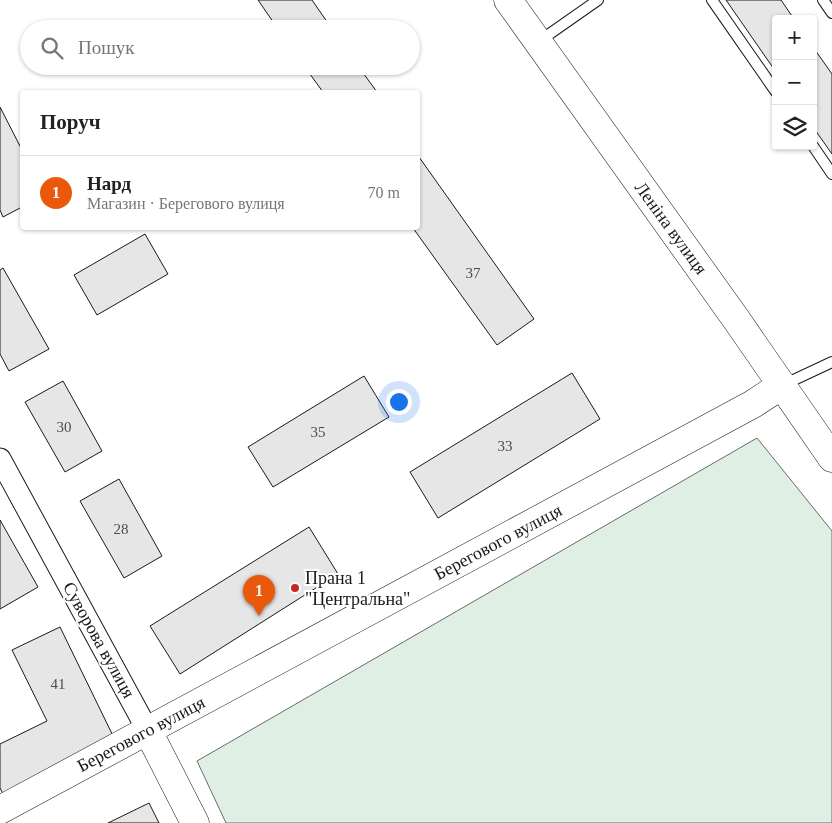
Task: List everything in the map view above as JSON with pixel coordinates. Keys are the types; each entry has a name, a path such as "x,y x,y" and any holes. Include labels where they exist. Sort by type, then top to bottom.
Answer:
{"street":[{"name":"Леніна вулиця","path":"508,0 832,458"},
{"name":"Берегового вулиця","path":"0,810 753,404 782,385"},
{"name":"Суворова вулиця","path":"0,459 148,731 195,823"}],"lane":[{"path":"537,42 598,0"},
{"path":"712,0 772,86"},
{"path":"822,0 832,13"},
{"path":"816,150 832,174"},
{"path":"782,385 832,362"}],"green space":[{"path":"757,438 832,531 832,823 226,823 197,761"}],"building":[{"path":"258,0 312,0 326,20 272,20"},
{"path":"726,0 781,0 791,15 772,15 772,66"},
{"path":"817,53 832,74 832,154 817,133"},
{"path":"311,75 365,75 376,90 322,90"},
{"path":"0,107 20,146 20,208 3,217 0,210"},
{"path":"420,158 534,319 497,345 414,230 420,230"},
{"path":"145,234 168,274 97,315 74,275"},
{"path":"3,268 49,349 9,371 0,354 0,270"},
{"path":"572,373 600,419 438,518 410,472"},
{"path":"364,376 389,417 273,487 248,447"},
{"path":"63,381 102,451 65,472 25,402"},
{"path":"119,479 162,556 124,578 80,501"},
{"path":"0,520 38,587 0,609"},
{"path":"309,527 338,574 180,674 150,626"},
{"path":"60,627 116,742 4,796 0,788 0,744 47,721 12,650"},
{"path":"149,803 159,823 108,823"}],"place":[{"name":"Прана 1 \"Центральна\"","path":"295,588"},
{"name":"Нард","path":"259,616"}]}
